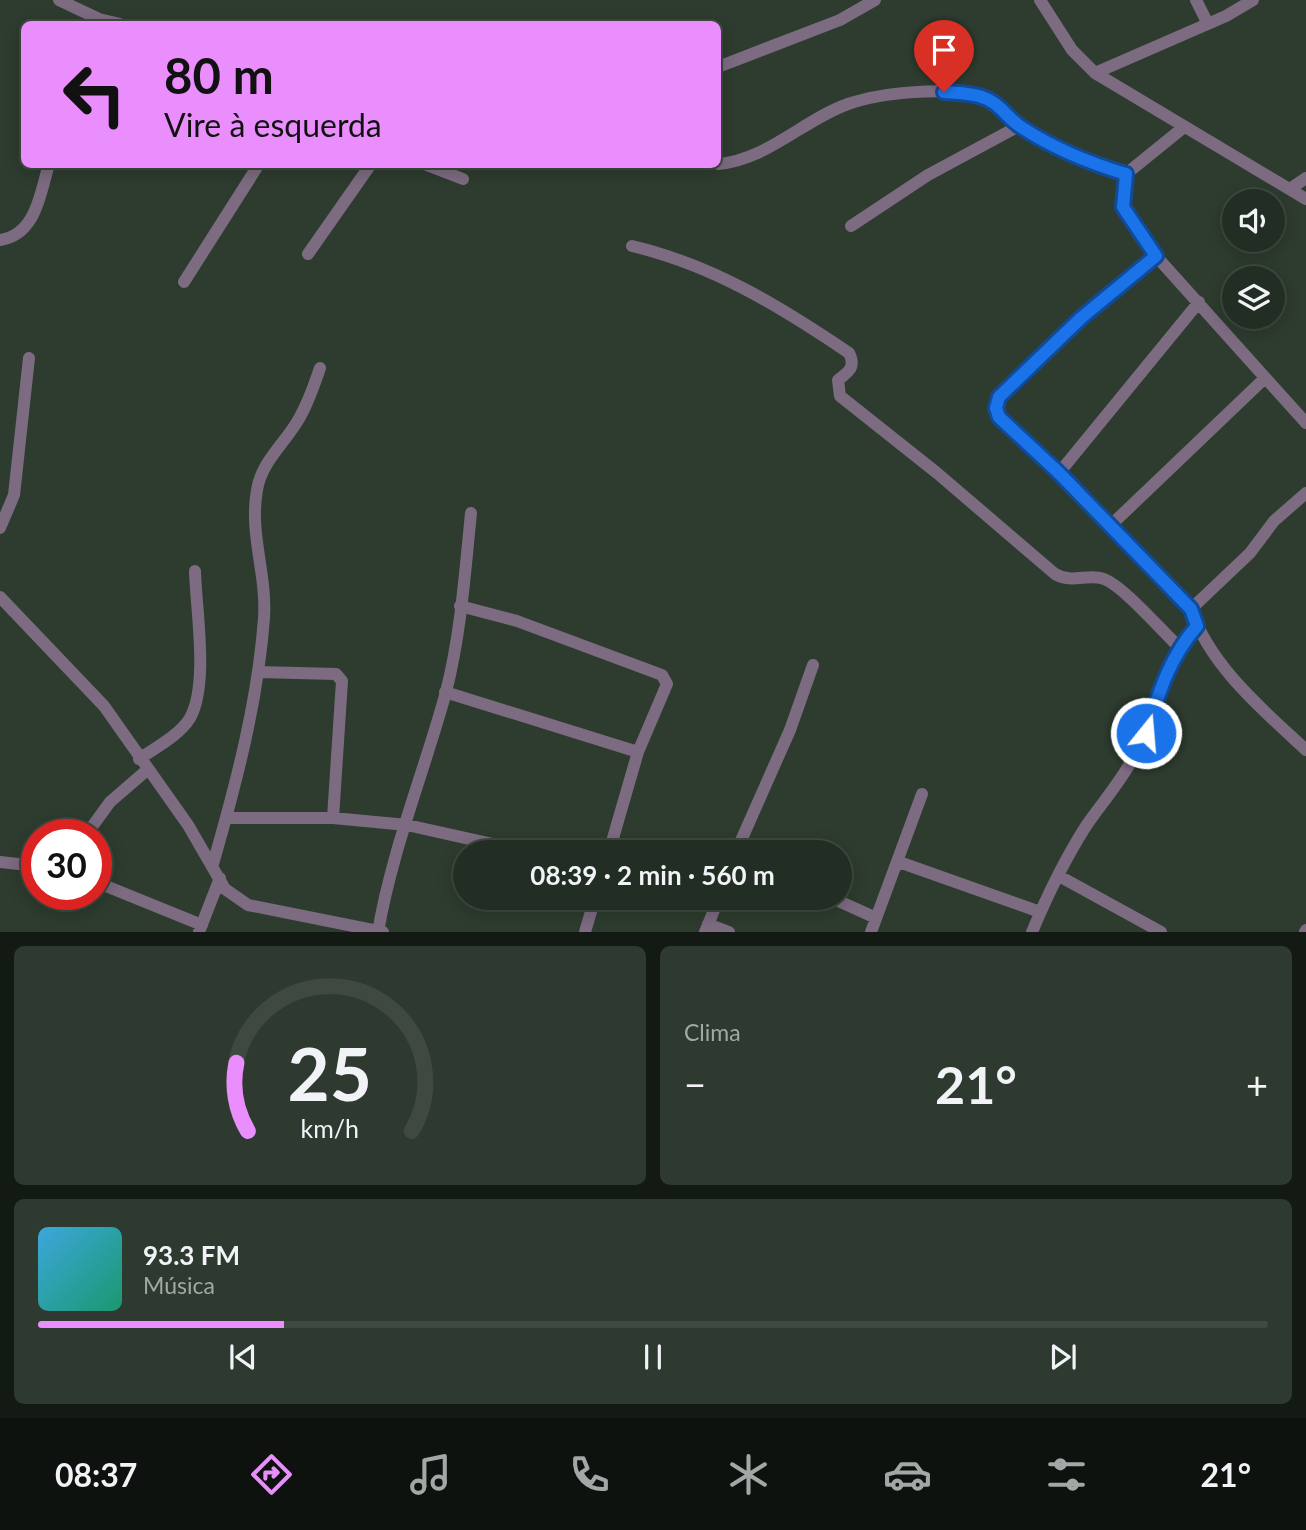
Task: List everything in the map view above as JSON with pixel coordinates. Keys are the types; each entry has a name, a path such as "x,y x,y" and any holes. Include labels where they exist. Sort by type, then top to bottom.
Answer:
{"street":[{"path":"59,0 96,21"},
{"path":"721,66 840,20 876,0"},
{"path":"1040,0 1072,50 1095,73 1306,199"},
{"path":"1196,0 1208,24"},
{"path":"1095,73 1208,24 1254,0"},
{"path":"721,163 739,160 764,149 848,104 886,96 944,92 982,97 997,104 1019,126 1088,162 1126,174"},
{"path":"851,226 928,175 1019,126"},
{"path":"1184,127 1126,174 1123,207 1156,256 1306,423"},
{"path":"0,240 14,238 29,225 49,168"},
{"path":"184,282 256,168"},
{"path":"308,254 368,168"},
{"path":"434,168 463,179"},
{"path":"1290,190 1306,177"},
{"path":"632,246 691,263 753,292 849,353 853,361 852,368 838,380 840,396 928,465 1055,574 1070,580 1097,577 1112,584 1179,647"},
{"path":"1156,256 1081,318 999,397 996,408 999,417 1059,473 1191,609 1197,626 1216,658 1306,750"},
{"path":"1059,473 1199,302"},
{"path":"0,527 14,495 29,358"},
{"path":"213,864 226,818 258,672 264,596 253,523 257,488 264,467 298,421 320,368"},
{"path":"1109,527 1265,377"},
{"path":"1191,609 1250,553 1274,521 1306,493"},
{"path":"0,597 104,706 213,864 225,889 248,905 380,931 384,889 407,825 445,692 460,606 471,513"},
{"path":"139,759 183,727 193,709 199,676 195,571"},
{"path":"460,606 517,621 662,675 667,684 638,752 612,840"},
{"path":"1032,932 1087,825 1132,761 1146,733 1165,674 1179,647 1197,626"},
{"path":"741,840 790,730 813,665"},
{"path":"258,672 337,674 342,681 334,818"},
{"path":"445,692 638,752"},
{"path":"98,819 110,802 148,770"},
{"path":"871,932 922,794"},
{"path":"226,818 334,818 407,825 474,840"},
{"path":"0,862 21,864"},
{"path":"899,862 1040,912"},
{"path":"1059,876 1161,932"},
{"path":"112,889 200,928 220,878"},
{"path":"852,907 876,918"},
{"path":"585,932 591,910"},
{"path":"714,910 707,928 729,932"}],"route":[{"path":"944,92 982,97 997,104 1019,126 1043,139 1088,162 1126,174 1123,207 1156,256 1081,318 999,397 996,408 999,417 1059,473 1191,609 1197,626 1179,647 1165,674 1146,733"}]}
